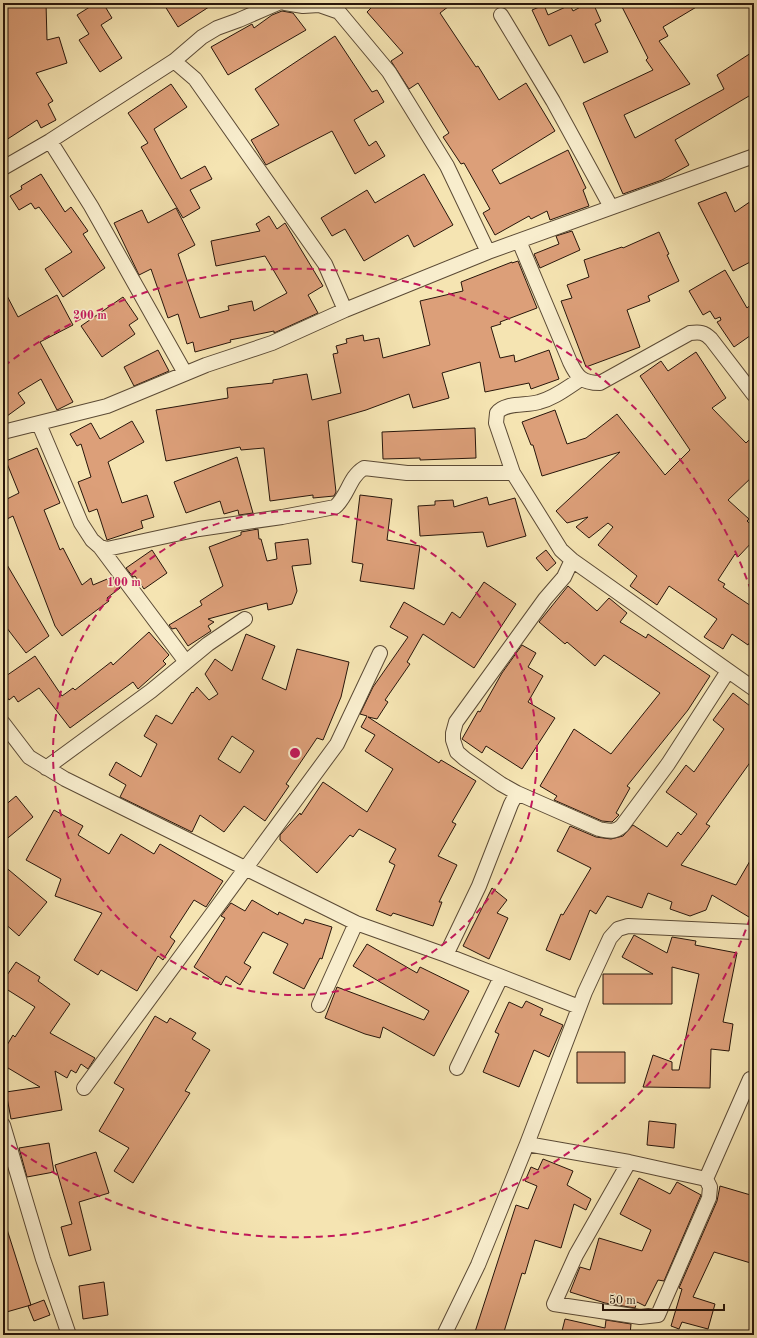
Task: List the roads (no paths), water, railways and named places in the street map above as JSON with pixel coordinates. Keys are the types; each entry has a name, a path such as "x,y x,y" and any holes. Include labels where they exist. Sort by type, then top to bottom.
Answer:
{"street":[{"path":"3,168 50,141 174,61 202,37 217,28 278,3"},
{"path":"285,3 302,6 319,5 339,12 389,72 447,166 488,252"},
{"path":"501,14 553,101 611,207"},
{"path":"174,61 194,79 326,264 344,310"},
{"path":"50,141 91,206 185,373"},
{"path":"3,432 107,406 185,373 272,343 344,310 488,252 754,156"},
{"path":"519,241 578,376 588,383 600,383 690,333 699,332 706,334 711,339 754,395"},
{"path":"578,376 568,387 539,402 507,407 497,413 496,423 513,473 561,550 572,560 754,689"},
{"path":"39,424 81,523 92,540 100,547 186,662"},
{"path":"100,547 107,550 199,529 282,517 335,507 339,503 354,477 364,468 407,473 513,473"},
{"path":"572,560 564,577 544,598 456,722 453,733 457,752 465,759 501,784 517,793 599,829 610,832 617,831 668,764 728,671"},
{"path":"46,768 151,691 208,644 245,619"},
{"path":"84,1088 337,744 380,654"},
{"path":"3,723 29,758 65,779 246,869 356,923 446,955 579,1007"},
{"path":"446,955 479,886 511,804 517,793"},
{"path":"318,1005 356,923"},
{"path":"444,1335 478,1265 527,1144 579,1007 610,938 618,929 628,926 754,932"},
{"path":"457,1068 501,977"},
{"path":"628,1162 576,1255 554,1304 640,1317 658,1314 709,1198 710,1187 706,1178 750,1079"},
{"path":"3,1125 43,1259 69,1335"},
{"path":"527,1144 706,1178"}]}
